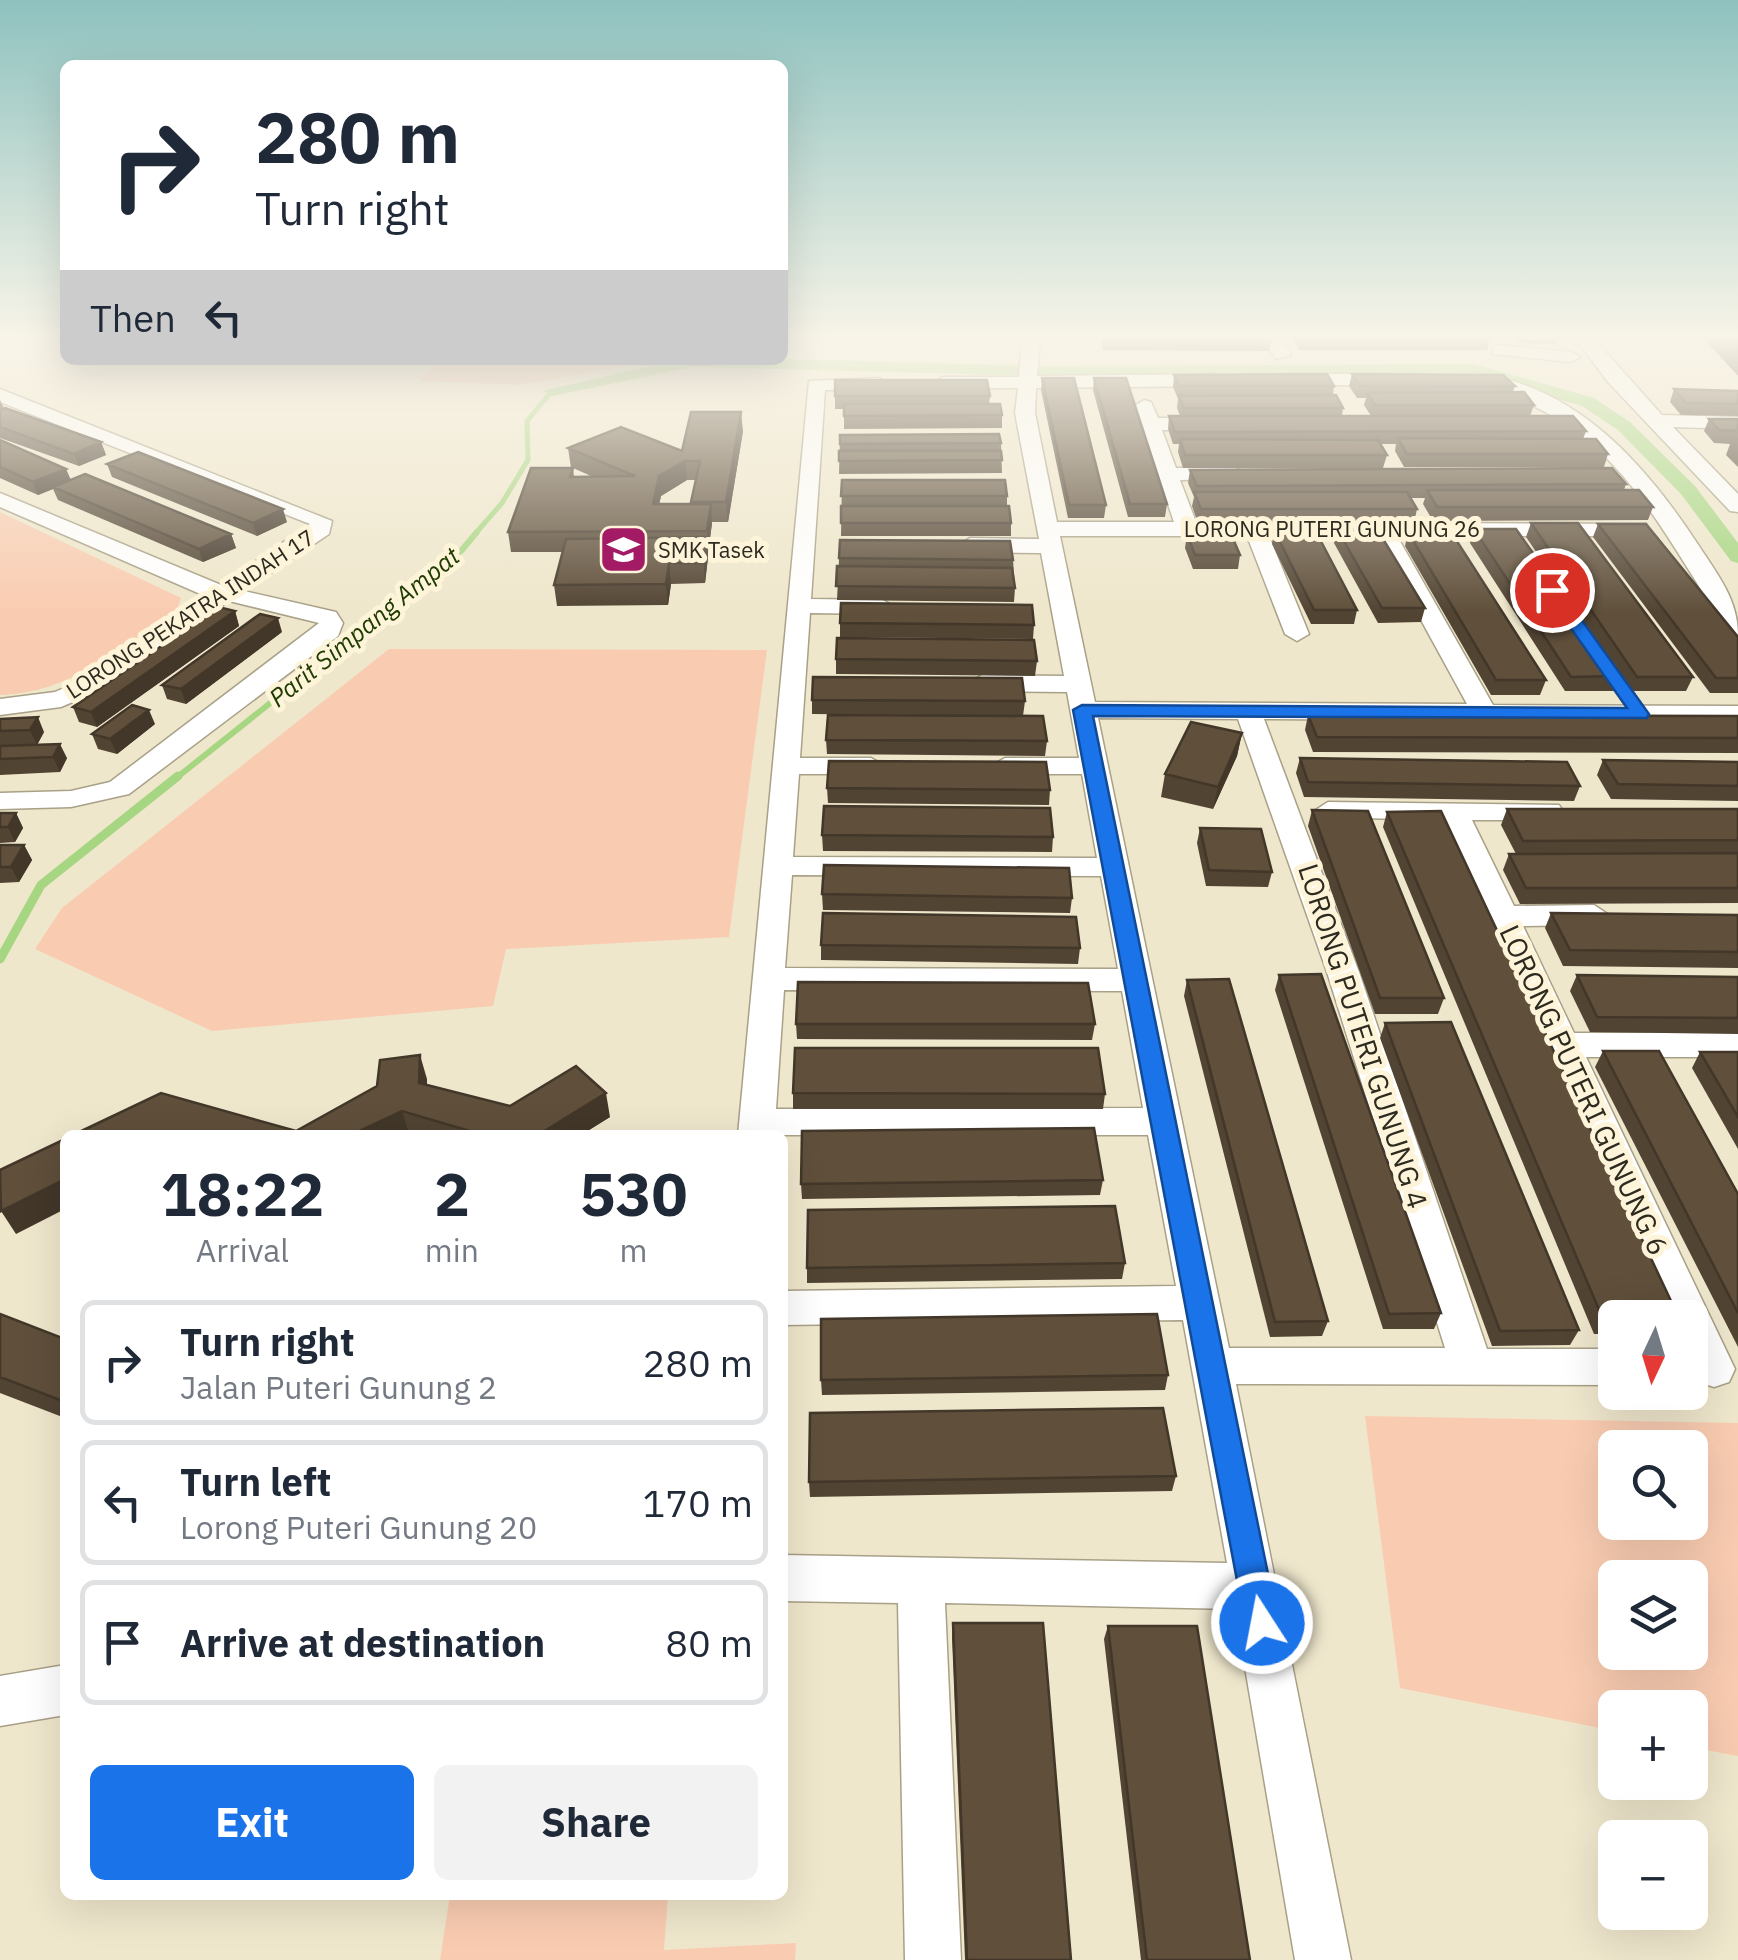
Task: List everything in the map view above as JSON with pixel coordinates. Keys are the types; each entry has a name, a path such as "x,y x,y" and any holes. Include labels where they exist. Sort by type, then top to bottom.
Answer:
{"street":[{"name":"LORONG PEKATRA INDAH 17","path":"0,707 61,699 82,689 321,528 321,521 89,430"},
{"path":"821,430 813,542 798,606 802,682 786,766 756,1129 1163,1121"},
{"path":"1020,430 1029,487 1049,537 1053,607 1080,697 1094,766 1255,1586 1323,1960"},
{"path":"1153,430 1187,529"},
{"path":"1590,430 1645,483 1738,628"},
{"path":"1666,430 1712,474 1738,506"},
{"path":"1168,474 1262,473"},
{"path":"1712,474 1738,476"},
{"path":"0,499 197,587 328,617 331,623 329,631 119,788 71,798 0,802"},
{"name":"LORONG PUTERI GUNUNG 26","path":"937,545 1187,529 1676,529"},
{"path":"1254,529 1296,634"},
{"path":"1382,529 1485,712"},
{"path":"1508,529 1530,560"},
{"path":"798,606 912,607"},
{"path":"962,683 1248,711 1738,714"},
{"path":"1618,683 1640,714"},
{"name":"LORONG PUTERI GUNUNG 4","path":"1248,711 1287,812 1471,1364"},
{"path":"786,766 898,766"},
{"path":"972,766 1094,766"},
{"path":"1287,812 1580,810"},
{"name":"LORONG PUTERI GUNUNG 6","path":"1454,811 1714,1369"},
{"path":"778,866 1114,867"},
{"path":"1502,916 1620,915"},
{"path":"769,979 1135,980"},
{"path":"1563,1045 1738,1045"},
{"path":"788,1308 1198,1303"},
{"path":"1210,1366 1598,1367"},
{"path":"788,1578 1255,1586"},
{"path":"921,1580 932,1960"},
{"path":"0,1701 60,1691"}],"shaded area":[{"path":"0,512 181,598 177,610 72,677 26,692 0,695"},
{"path":"389,649 767,650 729,937 506,949 493,1006 212,1031 35,949 62,908"},
{"path":"1365,1416 1738,1423 1738,1756 1708,1750 1708,1690 1598,1690 1598,1728 1400,1688"},
{"path":"449,1900 668,1900 664,1950 796,1943 795,1960 440,1960"}],"building":[{"path":"10,430 68,430 101,442 74,454"},
{"path":"612,430 630,430 682,451 687,430 738,430 726,502 691,502 700,461 685,461 659,476 653,504 711,504 707,531 508,532 531,468 573,468 570,477 635,476 568,448"},
{"path":"1053,430 1087,430 1106,505 1069,505"},
{"path":"1109,430 1143,430 1167,504 1130,504"},
{"path":"1174,430 1586,431 1175,432"},
{"path":"999,434 1001,443 840,444 840,435"},
{"path":"1398,438 1596,439 1608,454 1407,454"},
{"path":"1180,439 1378,440 1387,455 1185,455"},
{"path":"0,440 66,469 33,482 0,467"},
{"path":"839,451 1001,451 1002,460 839,461"},
{"path":"138,452 283,509 253,523 107,464"},
{"path":"1612,468 1626,484 1197,486 1190,470"},
{"path":"85,474 231,534 199,549 53,487"},
{"path":"842,480 1005,480 1007,496 841,496"},
{"path":"1427,490 1639,490 1653,507 1437,507"},
{"path":"1194,492 1407,492 1417,509 1201,509"},
{"path":"841,506 1009,506 1011,523 841,523"},
{"path":"1531,523 1578,523 1693,677 1637,677"},
{"path":"1598,524 1646,524 1738,637 1738,678 1716,678"},
{"path":"1337,529 1377,529 1425,608 1382,608"},
{"path":"1474,529 1516,529 1620,676 1571,677"},
{"path":"1274,530 1315,530 1357,610 1314,610"},
{"path":"1408,532 1451,532 1546,680 1496,680"},
{"path":"1187,534 1231,534 1240,555 1195,555"},
{"path":"707,537 704,563 669,563 666,584 554,585 566,539"},
{"path":"840,540 1010,541 1013,560 839,558"},
{"path":"837,566 1012,568 1015,588 836,586"},
{"path":"841,603 1032,605 1034,625 840,623"},
{"path":"218,607 235,611 91,712 73,707"},
{"path":"260,614 278,618 181,689 162,685"},
{"path":"837,638 1034,640 1037,661 836,659"},
{"path":"813,677 1022,678 1025,701 812,700"},
{"path":"132,705 149,710 110,739 92,734"},
{"path":"828,715 1043,716 1047,741 826,740"},
{"path":"1308,715 1738,716 1738,738 1317,737"},
{"path":"38,717 30,730 0,731 0,719"},
{"path":"1191,722 1242,733 1218,787 1165,774"},
{"path":"60,744 53,757 0,759 0,746"},
{"path":"1300,758 1567,762 1580,786 1308,782"},
{"path":"1603,760 1738,762 1738,786 1618,784"},
{"path":"829,761 1046,762 1050,790 827,788"},
{"path":"824,806 1050,808 1053,837 822,835"},
{"path":"1507,809 1738,809 1738,840 1523,841"},
{"path":"1312,810 1368,811 1444,998 1380,998"},
{"path":"1441,811 1671,1300 1598,1300 1598,1307 1387,812"},
{"path":"0,813 16,813 8,827 0,827"},
{"path":"1200,828 1261,829 1272,872 1209,870"},
{"path":"0,845 24,845 11,867 0,867"},
{"path":"1738,853 1738,888 1526,888 1509,854"},
{"path":"824,865 1069,868 1072,898 822,894"},
{"path":"823,913 1076,917 1080,948 821,945"},
{"path":"1551,913 1738,915 1738,952 1570,950"},
{"path":"1321,974 1441,1313 1389,1314 1279,975"},
{"path":"1577,975 1738,977 1738,1018 1597,1017"},
{"path":"1229,979 1328,1321 1275,1322 1187,980"},
{"path":"798,982 1088,983 1095,1024 796,1024"},
{"path":"1451,1022 1579,1330 1500,1331 1385,1023"},
{"path":"795,1048 1098,1048 1105,1094 793,1093"},
{"path":"1603,1051 1659,1051 1738,1194 1738,1313"},
{"path":"1700,1052 1738,1052 1738,1117"},
{"path":"420,1055 419,1083 510,1106 576,1066 606,1093 546,1130 466,1130 402,1111 362,1130 298,1130 377,1086 380,1060"},
{"path":"161,1093 292,1130 83,1130"},
{"path":"1094,1128 1103,1180 801,1184 802,1131"},
{"path":"60,1141 60,1182 1,1211 0,1170"},
{"path":"1115,1206 1125,1263 807,1268 808,1210"},
{"path":"0,1314 60,1337 60,1400 0,1377"},
{"path":"1157,1314 1168,1375 821,1380 821,1319"},
{"path":"1163,1408 1176,1476 809,1482 810,1413"},
{"path":"953,1623 1043,1623 1071,1960 967,1960"},
{"path":"1108,1626 1197,1626 1250,1960 1147,1960"}],"waterway":[{"name":"Parit Simpang Ampat","path":"475,534 502,503 528,460 527,430"},
{"name":"Parit Simpang Ampat","path":"1628,430 1688,490 1738,557"},
{"name":"Parit Simpang Ampat","path":"175,779 461,551 477,532"},
{"name":"Parit Simpang Ampat","path":"0,959 41,885 178,776"}],"place":[{"name":"SMK Tasek","path":"623,550"}],"route":[{"path":"1262,1623 1082,710 1640,714 1552,590"}]}
